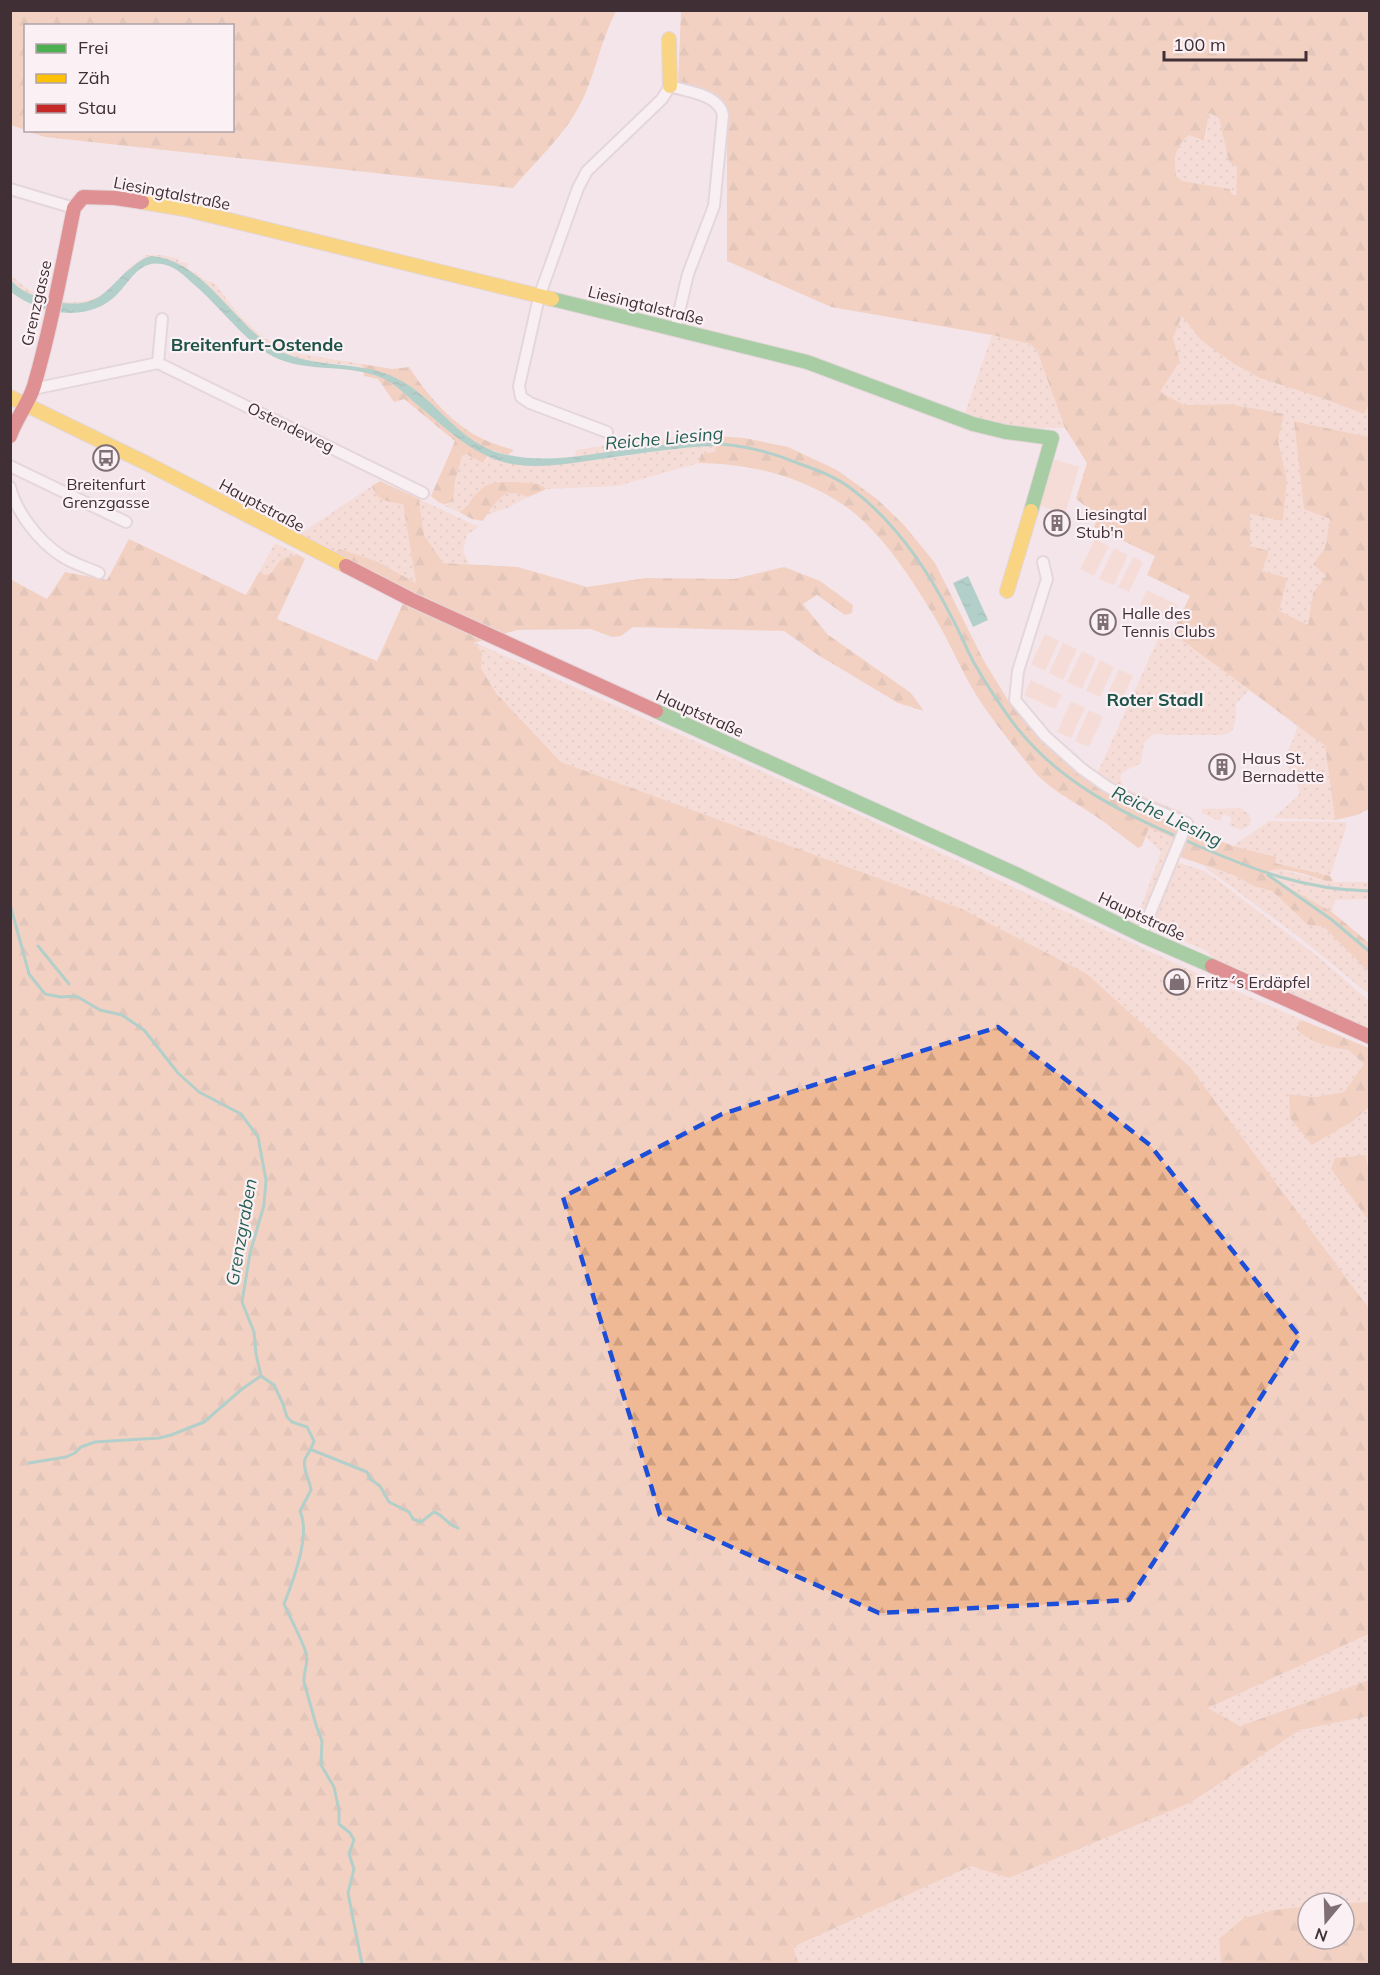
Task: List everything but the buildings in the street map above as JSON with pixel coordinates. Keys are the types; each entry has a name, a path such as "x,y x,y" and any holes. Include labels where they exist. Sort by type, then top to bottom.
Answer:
{"main road":[{"path":"669,39 666,51 670,70 670,86"},
{"name":"Liesingtalstraße","path":"74,208 82,197 100,197 184,209 807,362 973,424 1006,432 1052,438 1007,591"},
{"name":"Grenzgasse","path":"24,404 33,389 56,296 74,208"},
{"name":"Hauptstraße","path":"10,397 148,464 410,599 1018,875 1141,935 1370,1036"},
{"path":"10,436 24,404"}],"street":[{"path":"607,432 530,403 521,397 519,386 539,297 578,188 587,171 662,99 670,86 713,100 719,105 723,115 714,206 688,274 675,329"},
{"path":"10,189 74,208"},
{"path":"33,389 158,363 162,319"},
{"name":"Ostendeweg","path":"158,363 423,493"},
{"path":"10,466 126,522"},
{"path":"10,487 29,526 60,555 99,573"},
{"path":"1043,562 1047,579 1018,671 1015,700 1045,736 1082,769 1129,799 1187,823 1141,935"}],"highlighted area":[{"path":"998,1027 1150,1145 1300,1337 1129,1600 879,1613 660,1515 563,1197 722,1114"}],"shaded area":[{"path":"1210,112 1219,117 1237,167 1237,189 1234,196 1230,189 1182,181 1176,176 1175,158 1178,149 1189,135 1199,140 1206,138"},
{"path":"147,255 162,255 179,259 178,262 188,263 187,270 214,283 241,317 264,338 301,354 362,364 363,367 306,360 284,353 244,324 198,277 174,262 162,258 143,259 126,271"},
{"path":"10,274 29,290 52,300 77,302 89,300 108,290 95,300 77,303 58,302 24,291 15,285"},
{"path":"1182,315 1201,340 1322,398 1364,414 1369,404 1369,437 1295,421 1330,519 1325,548 1313,564 1327,576 1313,593 1308,625 1278,611 1250,546 1249,514 1283,520 1287,480 1278,440 1229,404 1184,405 1160,392 1180,361 1173,338"},
{"path":"992,335 1029,344 1037,351 1065,428 1023,428 964,416"},
{"path":"716,436 716,443 670,443 575,457 576,450 649,439"},
{"path":"716,446 715,452 701,454 699,463 617,486 547,489 539,484 479,490 469,506 459,512 441,504 447,505 452,501 461,456 466,454 483,463 489,457 511,462 558,463"},
{"path":"1053,459 1079,467 1065,514 1038,505"},
{"path":"372,486 380,497 403,504 416,583 376,561 333,555 300,534"},
{"path":"507,492 528,497 507,508 486,515 492,509 495,500"},
{"path":"419,499 479,527 467,535 463,551 469,564 442,563 424,535"},
{"path":"1095,539 1109,546 1094,576 1080,569"},
{"path":"275,543 297,554 277,563 271,573 265,575 259,572"},
{"path":"1114,548 1128,555 1114,585 1099,579"},
{"path":"1133,557 1143,562 1129,592 1118,587"},
{"path":"1147,590 1178,605 1171,619 1140,605"},
{"path":"1162,630 1172,633 1249,690 1236,704 1236,718 1232,731 1224,735 1154,734 1144,742 1141,763 1121,775 1120,778 1126,789 1182,812 1181,815 1126,794 1097,774"},
{"path":"1045,634 1059,641 1045,671 1031,664"},
{"path":"474,642 890,829 1183,967 1302,1020 1296,1028 1335,1048 1349,1050 1364,1064 1344,1092 1315,1097 1290,1094 1353,1121 1369,1107 1369,1170 1364,1155 1331,1169 1369,1220 1369,1312 960,908 561,762 501,698 481,668 481,654"},
{"path":"1063,643 1077,649 1063,680 1049,673"},
{"path":"1082,651 1096,658 1082,689 1067,682"},
{"path":"1100,660 1114,667 1100,697 1086,691"},
{"path":"1119,669 1133,676 1119,706 1105,699"},
{"path":"1031,680 1062,695 1055,709 1024,695"},
{"path":"1071,701 1085,708 1071,738 1057,732"},
{"path":"1089,710 1103,717 1089,747 1075,741"},
{"path":"1297,725 1325,746 1335,820 1273,818 1299,795 1296,781 1284,761"},
{"path":"1240,808 1249,814 1251,822 1249,826 1241,830 1229,825 1232,818 1223,814 1220,821 1202,813 1202,809"},
{"path":"1269,821 1346,822 1330,876 1275,863 1275,857 1233,846"},
{"path":"1149,827 1176,839 1144,918 1132,920 1137,918 1161,852 1146,837"},
{"path":"1180,863 1204,871 1216,879 1321,959 1369,1001 1369,1031 1214,959 1206,951 1155,928 1154,919 1175,864"},
{"path":"1203,866 1272,891 1308,925 1323,926 1369,972 1369,992 1366,992 1299,937"},
{"path":"1277,869 1330,882 1369,882 1369,899 1335,900 1332,912 1263,874 1266,871"},
{"path":"1369,1634 1369,1680 1240,1726 1208,1708"},
{"path":"1369,1716 1369,1902 1356,1902 1356,1891 1296,1891 1296,1907 1274,1910 1219,1939 1221,1964 799,1964 793,1947 971,1865 1009,1878 1190,1803 1300,1730"}],"green space":[{"path":"11,10 616,10 582,101 568,125 513,188 45,137 29,132 234,132 234,24 24,24 24,130 11,125"},
{"path":"681,11 1369,11 1369,404 1364,414 1260,378 1233,363 1201,340 1182,316 1173,338 1180,361 1160,392 1184,405 1229,404 1284,414 1278,440 1287,480 1283,521 1250,514 1250,546 1269,551 1262,571 1287,578 1279,611 1308,625 1313,593 1326,576 1313,564 1325,548 1330,519 1304,509 1294,421 1369,437 1369,809 1357,815 1335,820 1325,746 1172,633 1190,596 1147,575 1155,556 1094,527 1099,516 1076,499 1087,463 1065,428 1037,351 1030,344 992,335 831,307 727,261 727,109 718,98 678,85","holes":["1209,113 1219,118 1229,162 1237,167 1236,195 1232,194 1230,189 1182,181 1176,176 1175,158 1180,144 1189,135 1204,141"]},
{"path":"362,364 392,369 409,367 432,398 451,418 487,441 514,450 508,455 492,450 483,463 466,454 462,456 455,481 453,501 446,504 439,502 431,496 455,441 404,399 394,402 378,379 364,376"},
{"path":"716,436 744,438 788,447 837,470 877,499 904,525 935,563 984,661 1011,705 1047,744 1087,777 1181,825 1176,839 1149,828 1142,846 1138,848 1038,776 982,704 925,601 905,570 869,526 842,504 791,479 755,469 699,463 701,454 715,452"},
{"path":"380,481 419,499 424,535 443,563 518,567 587,587 646,578 734,579 784,567 820,581 853,605 852,613 845,615 817,595 803,604 827,634 911,693 924,711 898,703 818,655 784,631 633,627 621,636 612,637 591,629 517,630 474,643 482,652 481,668 497,694 561,762 960,908 1087,974 1190,1067 1370,1310 1369,1634 1208,1708 1240,1726 1369,1680 1369,1716 1300,1730 1190,1803 1009,1878 971,1866 793,1947 799,1964 11,1964 10,579 47,599 65,572 107,580 129,539 246,595 259,572 265,575 271,573 281,560 297,554 305,559 277,619 377,661 405,599 333,555 339,549 376,561 416,583 403,504 384,500 377,495 372,486"},
{"path":"515,482 539,484 547,489 528,497 507,493 496,502 483,521 472,519 459,512 487,485"},
{"path":"1190,828 1233,846 1276,857 1275,863 1330,876 1333,881 1330,882 1286,870 1270,871 1264,874 1332,912 1369,943 1369,972 1323,926 1308,925 1272,891 1180,857"},
{"path":"1302,1020 1369,1048 1369,1107 1353,1121 1312,1145 1290,1118 1289,1094 1315,1097 1344,1092 1364,1064 1349,1050 1313,1041 1301,1033 1296,1028"},
{"path":"1365,1155 1369,1170 1369,1221 1331,1169 1335,1158"},
{"path":"1369,1902 1369,1964 1221,1964 1219,1939 1244,1918 1274,1910 1296,1907 1296,1951 1356,1951 1356,1903"}],"water":[{"path":"151,256 170,260 187,269 203,281 260,338 276,349 305,360 368,369 398,379 423,396 469,438 496,452 513,456 548,458 583,456 676,444 716,443 716,446 547,466 516,465 487,456 467,445 399,388 382,378 354,370 294,364 267,353 247,337 186,277 169,266 158,264 141,268 116,296 84,312 58,312 45,309 11,292 11,280 22,290 31,294 61,303 84,303 98,298 136,264"},
{"path":"968,576 988,620 973,627 953,583"}],"waterway":[{"name":"Reiche Liesing","path":"713,444 757,450 814,469 841,482 869,503 910,548 943,600 974,663 1011,720 1030,742 1071,780 1119,809 1239,863 1302,883 1346,890 1370,891"},
{"path":"1268,875 1332,920 1370,952"},
{"name":"Grenzgraben","path":"10,904 29,974 45,994 61,997 76,996 100,1010 122,1015 144,1030 178,1073 199,1092 241,1114 258,1137 266,1180 264,1205 250,1253 242,1302 254,1332 261,1376 274,1385 287,1417 292,1422 307,1427 314,1441 304,1463 311,1490 300,1511 303,1521 300,1558 284,1604 306,1653 304,1682 322,1741 321,1765 334,1787 339,1810 339,1824 350,1833 354,1840 349,1854 354,1869 348,1893 362,1964"},
{"path":"38,946 69,984"},
{"path":"29,1463 66,1457 81,1447 95,1442 159,1438 171,1435 204,1422 242,1389 261,1376"},
{"path":"312,1450 367,1472 370,1479 380,1486 389,1502 409,1512 413,1519 421,1522 434,1512 458,1528"}],"traffic: fast":[{"path":"552,299 807,362 973,424 1006,432 1052,438 1031,511"},
{"path":"656,711 1018,875 1141,935 1212,966"}],"traffic: slow":[{"path":"669,39 670,86"},
{"path":"142,202 184,209 552,299"},
{"path":"10,397 148,464 346,566"},
{"path":"1007,591 1031,511"}],"traffic: jam":[{"path":"10,436 34,386 51,319 74,208 83,197 142,202"},
{"path":"346,566 410,599 656,711"},
{"path":"1212,966 1370,1037"}],"place":[{"name":"Breitenfurt Grenzgasse","path":"106,458"},
{"name":"Liesingtal Stub'n","path":"1057,523"},
{"name":"Halle des Tennis Clubs","path":"1103,622"},
{"name":"Haus St. Bernadette","path":"1222,767"},
{"name":"Fritz´s Erdäpfel","path":"1177,982"}],"district":[{"name":"Breitenfurt-Ostende","path":"257,344"},
{"name":"Roter Stadl","path":"1155,699"}]}
